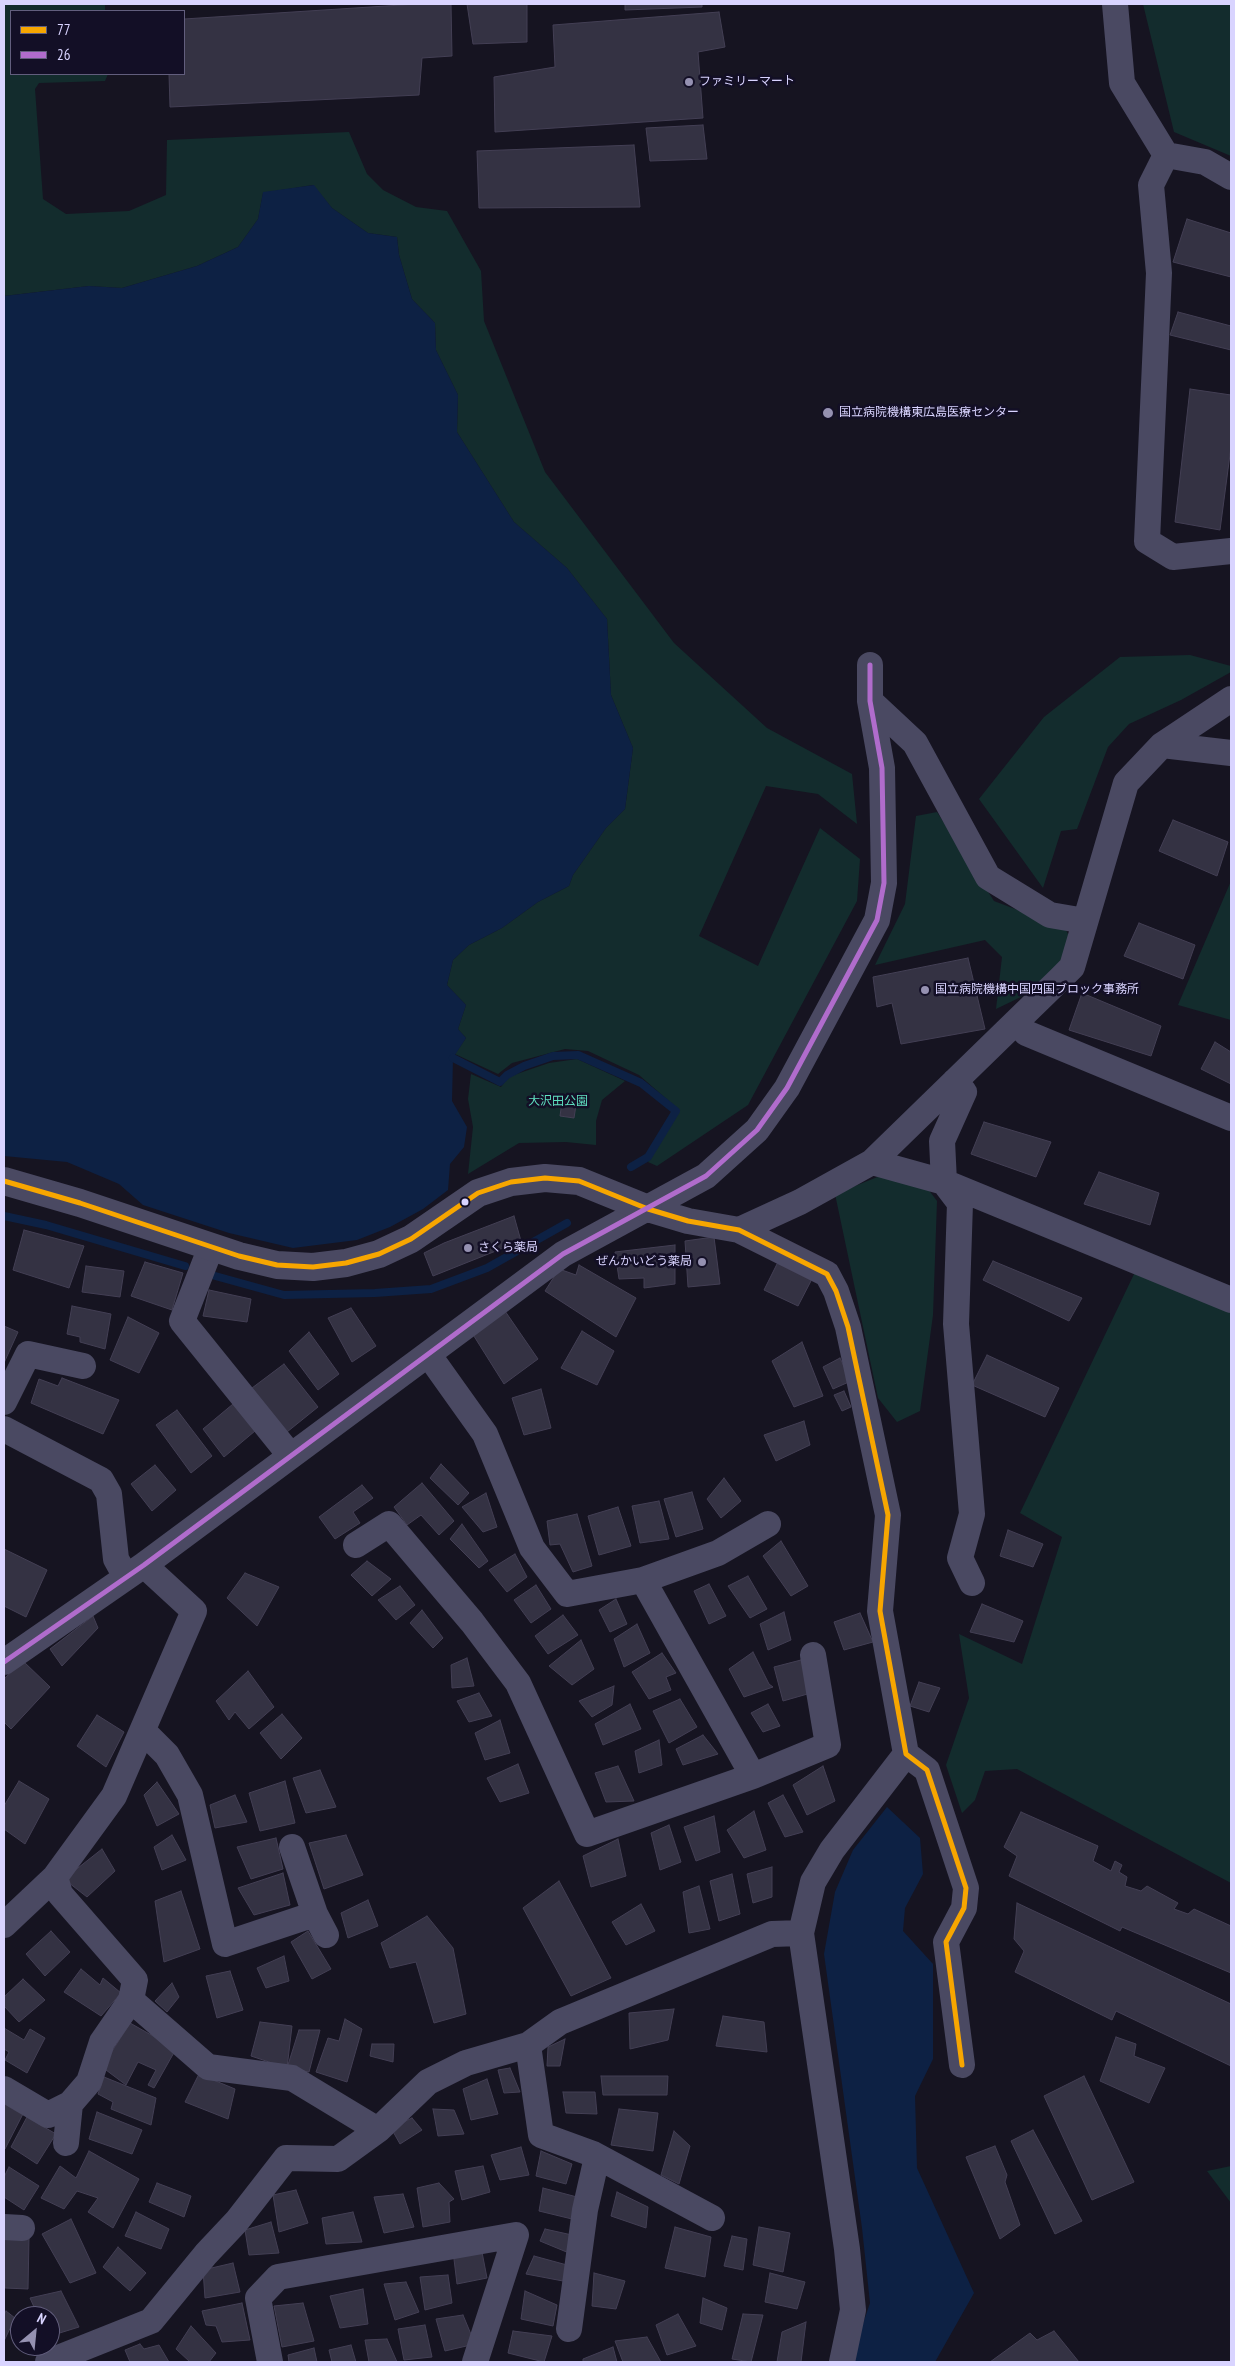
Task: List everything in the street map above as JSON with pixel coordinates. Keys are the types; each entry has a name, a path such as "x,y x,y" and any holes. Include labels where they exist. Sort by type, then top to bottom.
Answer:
{"street":[{"path":"1115,4 1122,83 1166,155 1205,162 1231,178"},
{"path":"1166,155 1151,184 1159,273 1147,541 1173,557 1231,551"},
{"path":"6,1657 135,1571 563,1254 706,1176 758,1130 787,1088 876,920 884,883 882,768 870,701 870,665"},
{"path":"739,1230 800,1202 872,1162 1072,967 1126,783 1162,746 1231,698"},
{"path":"870,701 915,743 988,877 1050,915 1085,921"},
{"path":"1162,746 1231,753"},
{"path":"1017,1021 1026,1033 1231,1118"},
{"path":"955,1081 964,1092 942,1141 944,1182 960,1203 956,1324 972,1514 960,1558 972,1583"},
{"path":"872,1162 944,1182 1231,1300"},
{"path":"4,1181 80,1203 239,1256 277,1265 313,1267 346,1263 379,1254 411,1239 478,1193 511,1182 545,1178 579,1181 648,1209 688,1221 739,1230 827,1274 836,1291 848,1327 888,1515 880,1611 906,1754 927,1770 966,1888 964,1908 946,1942 962,2065"},
{"path":"211,1247 182,1321 290,1455"},
{"path":"4,1402 28,1354 83,1366"},
{"path":"428,1354 485,1434 532,1548 567,1594 643,1580 718,1553 768,1524"},
{"path":"4,1430 101,1480 109,1494 116,1559 194,1611 114,1796 55,1877 4,1925"},
{"path":"356,1545 389,1524 472,1622 518,1683 587,1834 752,1776 828,1745 812,1655"},
{"path":"643,1580 752,1776"},
{"path":"143,1731 166,1755 190,1795 225,1944 321,1924 292,1847"},
{"path":"842,2362 853,2310 848,2249 800,1933 813,1882 832,1850 906,1754"},
{"path":"4,2089 48,2115 70,2104 89,2082 102,2042 131,2000 135,1980 60,1894 55,1877"},
{"path":"48,2362 150,2321 206,2254 237,2221 286,2158 338,2159 378,2130 428,2082 466,2063 528,2044 560,2022 772,1934 800,1933"},
{"path":"131,2000 208,2067 292,2078 378,2130"},
{"path":"528,2044 541,2135 597,2156 712,2218"},
{"path":"66,2143 70,2104"},
{"path":"569,2329 585,2210 597,2156"},
{"path":"270,2362 258,2298 278,2277 516,2235 475,2362"}],"green space":[{"path":"4,4 105,4 105,10 10,10 10,75 108,75 105,81 39,83 35,89 43,199 66,214 129,211 166,195 167,140 349,132 367,174 383,190 416,207 447,211 481,271 484,321 545,472 674,643 767,728 852,774 857,824 818,794 766,786 699,936 758,966 820,828 860,859 857,901 748,1105 657,1166 648,1162 678,1109 639,1075 588,1051 565,1049 512,1063 498,1074 455,1054 466,1038 458,1029 466,1005 447,985 453,960 469,945 502,928 538,902 569,886 573,875 606,828 625,809 633,748 611,695 607,619 567,568 514,522 457,432 458,395 436,350 435,323 412,299 399,255 397,237 368,233 332,208 313,185 263,193 258,219 238,247 197,266 122,288 89,286 4,296"},
{"path":"1143,4 1231,4 1231,156 1174,132"},
{"path":"1190,655 1231,666 1231,672 1181,700 1129,724 1108,747 1077,829 1061,831 1043,888 979,799 1044,717 1120,657"},
{"path":"937,812 994,901 1065,928 1070,938 1061,963 1027,994 996,1009 1002,957 985,940 875,965 905,904 916,816"},
{"path":"1231,881 1231,1020 1178,1005"},
{"name":"大沢田公園","path":"577,1059 625,1081 602,1100 596,1121 596,1145 566,1142 519,1143 468,1174 473,1127 468,1099 471,1074 501,1087 508,1077 549,1063"},
{"path":"880,1176 925,1185 937,1201 933,1315 920,1411 897,1422 878,1398 835,1194"},
{"path":"1135,1272 1231,1312 1231,1883 1017,1769 985,1771 975,1800 962,1813 946,1765 969,1698 959,1634 1022,1664 1062,1537 1020,1513"},
{"path":"1231,2166 1231,2203 1207,2171"}],"water":[{"path":"314,185 332,208 368,233 397,237 399,255 412,299 435,323 436,350 458,395 457,432 514,522 567,568 607,619 611,695 633,748 625,809 606,828 573,875 569,886 538,902 502,928 469,945 453,960 447,985 466,1005 458,1029 466,1038 453,1058 452,1101 467,1127 464,1147 450,1164 448,1190 423,1209 390,1227 357,1240 293,1248 229,1233 143,1205 119,1184 67,1162 4,1156 4,296 89,286 122,288 197,266 238,247 258,219 263,192"},
{"path":"887,1807 920,1838 923,1874 905,1908 903,1931 933,1964 933,2059 915,2096 917,2168 974,2293 935,2362 850,2362 870,2303 862,2228 824,1954 835,1892 853,1850"}],"building":[{"path":"417,4 451,4 452,56 422,58 419,95 170,107 169,75 185,75 185,19"},
{"path":"467,4 527,4 527,42 473,44"},
{"path":"625,4 702,4 702,7 625,10"},
{"path":"719,12 725,47 698,52 703,118 495,132 494,77 555,67 553,25"},
{"path":"703,125 707,159 650,161 646,128"},
{"path":"634,145 640,207 479,208 477,151"},
{"path":"1187,219 1231,233 1231,277 1173,262"},
{"path":"1178,312 1231,326 1231,350 1170,335"},
{"path":"1190,389 1231,395 1231,447 1220,530 1175,522"},
{"path":"1173,820 1228,842 1217,876 1159,851"},
{"path":"1139,923 1195,945 1183,979 1124,956"},
{"name":"国立病院機構中国四国ブロック事務所","path":"968,958 985,1029 901,1044 892,1003 877,1007 873,977"},
{"path":"1082,993 1161,1026 1151,1056 1069,1030"},
{"path":"1215,1042 1231,1052 1231,1084 1201,1069"},
{"path":"562,1102 576,1105 574,1118 560,1116"},
{"path":"984,1122 1051,1142 1036,1177 971,1154"},
{"path":"1099,1172 1159,1193 1150,1225 1084,1204"},
{"name":"さくら薬局","path":"514,1216 521,1241 433,1276 424,1253 444,1243"},
{"path":"24,1230 84,1246 69,1288 13,1270"},
{"name":"ぜんかいどう薬局","path":"714,1237 720,1284 688,1287 685,1241"},
{"path":"675,1245 675,1284 644,1288 644,1278 619,1279 615,1252"},
{"path":"779,1260 812,1279 798,1306 764,1290"},
{"path":"993,1261 1082,1298 1069,1321 983,1280"},
{"path":"145,1262 183,1273 172,1310 131,1296"},
{"path":"579,1265 636,1298 616,1337 545,1291 559,1269 576,1275"},
{"path":"86,1266 124,1271 120,1297 82,1292"},
{"path":"209,1290 251,1299 247,1322 203,1316"},
{"path":"72,1306 111,1314 105,1349 80,1342 80,1337 67,1334"},
{"path":"351,1308 376,1346 352,1362 328,1318"},
{"path":"505,1311 538,1359 504,1384 472,1333"},
{"path":"128,1317 159,1333 139,1373 110,1360"},
{"path":"4,1326 18,1332 4,1363"},
{"path":"582,1331 614,1351 597,1385 561,1368"},
{"path":"309,1332 339,1374 318,1390 289,1351"},
{"path":"802,1342 823,1396 794,1407 772,1361"},
{"path":"987,1355 1059,1388 1045,1417 972,1385"},
{"path":"840,1358 851,1381 833,1389 823,1367"},
{"path":"284,1364 318,1407 287,1432 252,1388"},
{"path":"62,1378 119,1400 103,1434 31,1403 39,1379 58,1386"},
{"path":"541,1389 551,1428 524,1435 512,1398"},
{"path":"844,1391 851,1407 842,1411 834,1395"},
{"path":"233,1404 255,1431 224,1457 203,1429"},
{"path":"177,1410 212,1456 191,1473 156,1425"},
{"path":"804,1421 810,1445 776,1461 764,1435"},
{"path":"441,1464 469,1493 458,1505 430,1478"},
{"path":"155,1465 176,1490 152,1511 131,1484"},
{"path":"724,1478 741,1501 721,1518 707,1499"},
{"path":"422,1483 454,1521 439,1535 421,1515 407,1525 394,1507"},
{"path":"362,1485 373,1498 353,1512 360,1523 335,1539 319,1517"},
{"path":"692,1492 703,1529 676,1537 664,1499"},
{"path":"486,1493 497,1527 483,1532 462,1507"},
{"path":"659,1501 669,1539 640,1543 632,1506"},
{"path":"618,1507 631,1546 599,1555 588,1516"},
{"path":"577,1514 592,1566 573,1572 560,1544 550,1545 547,1521"},
{"path":"462,1524 488,1561 479,1568 450,1539"},
{"path":"1008,1530 1043,1544 1033,1567 1000,1556"},
{"path":"781,1541 808,1586 791,1596 763,1556"},
{"path":"4,1549 47,1570 26,1617 4,1606"},
{"path":"515,1554 527,1577 507,1592 489,1570"},
{"path":"367,1561 391,1579 372,1596 351,1575"},
{"path":"245,1573 279,1587 257,1626 227,1598"},
{"path":"748,1576 767,1609 750,1618 728,1586"},
{"path":"709,1584 726,1616 709,1624 694,1591"},
{"path":"536,1585 551,1609 531,1623 514,1600"},
{"path":"400,1586 415,1605 396,1620 378,1600"},
{"path":"616,1599 627,1624 610,1632 599,1610"},
{"path":"982,1604 1023,1621 1014,1642 970,1632"},
{"path":"422,1610 443,1638 433,1648 410,1623"},
{"path":"784,1612 791,1640 768,1650 760,1624"},
{"path":"860,1613 873,1642 844,1650 834,1622"},
{"path":"563,1615 578,1635 548,1654 535,1636"},
{"path":"93,1616 98,1628 62,1666 50,1649"},
{"path":"637,1624 650,1653 624,1667 614,1639"},
{"path":"581,1640 594,1669 572,1685 549,1666"},
{"path":"753,1652 769,1684 773,1687 744,1697 729,1669"},
{"path":"662,1653 676,1673 666,1677 671,1690 649,1699 632,1672"},
{"path":"467,1658 474,1686 452,1688 451,1665"},
{"path":"801,1660 811,1693 783,1701 774,1667"},
{"path":"23,1661 50,1687 11,1729 4,1722 4,1679"},
{"path":"248,1671 274,1707 249,1729 235,1712 229,1720 216,1701"},
{"path":"919,1682 940,1688 929,1712 910,1706"},
{"path":"614,1686 612,1705 592,1717 579,1701"},
{"path":"479,1693 492,1716 469,1722 457,1701"},
{"path":"680,1699 697,1727 669,1743 653,1711"},
{"path":"630,1704 641,1729 603,1745 595,1724"},
{"path":"768,1704 780,1726 763,1732 751,1713"},
{"path":"282,1714 302,1738 281,1759 260,1733"},
{"path":"97,1715 124,1732 106,1767 77,1746"},
{"path":"500,1720 510,1753 485,1760 475,1733"},
{"path":"703,1735 718,1754 683,1765 676,1749"},
{"path":"659,1740 662,1765 639,1773 635,1751"},
{"path":"518,1764 529,1793 500,1802 487,1778"},
{"path":"618,1766 634,1801 606,1802 595,1773"},
{"path":"823,1766 835,1801 807,1815 793,1785"},
{"path":"320,1770 336,1807 306,1813 293,1778"},
{"path":"19,1781 49,1799 25,1844 4,1829 4,1806"},
{"path":"285,1781 295,1823 260,1831 249,1793"},
{"path":"157,1782 179,1814 157,1826 144,1795"},
{"path":"235,1795 247,1822 215,1828 210,1805"},
{"path":"783,1795 803,1832 785,1837 768,1803"},
{"path":"754,1811 766,1850 744,1858 727,1830"},
{"path":"1021,1812 1098,1846 1093,1861 1111,1871 1115,1861 1122,1865 1119,1872 1127,1877 1125,1886 1141,1891 1147,1886 1178,1903 1174,1909 1188,1914 1194,1909 1231,1926 1231,1973 1122,1927 1120,1931 1009,1876 1017,1856 1004,1847"},
{"path":"714,1816 720,1852 696,1861 684,1827"},
{"path":"669,1825 681,1862 660,1870 651,1833"},
{"path":"172,1835 186,1860 162,1870 154,1847"},
{"path":"346,1835 363,1875 324,1889 309,1843"},
{"path":"276,1838 283,1869 251,1879 237,1847"},
{"path":"618,1839 626,1876 591,1887 583,1856"},
{"path":"102,1849 115,1871 87,1897 64,1879"},
{"path":"772,1867 772,1897 753,1903 747,1874"},
{"path":"283,1873 290,1905 254,1915 238,1888"},
{"path":"732,1874 740,1914 719,1921 710,1881"},
{"path":"559,1881 611,1978 571,1996 523,1908"},
{"path":"699,1886 710,1929 689,1933 683,1892"},
{"path":"181,1891 200,1949 164,1962 155,1901"},
{"path":"368,1900 378,1926 348,1938 341,1913"},
{"path":"1017,1903 1231,2004 1231,2066 1116,2011 1112,2020 1015,1972 1024,1951 1014,1939"},
{"path":"641,1904 655,1931 626,1945 612,1922"},
{"path":"427,1916 453,1948 466,2014 434,2023 416,1962 390,1968 381,1943"},
{"path":"51,1931 70,1952 45,1976 26,1954"},
{"path":"308,1931 331,1969 312,1979 291,1942"},
{"path":"284,1956 289,1981 266,1988 257,1968"},
{"path":"81,1969 100,1985 103,1978 121,1993 101,2016 64,1992"},
{"path":"230,1971 243,2010 217,2018 206,1976"},
{"path":"23,1979 45,2000 19,2022 4,2006 4,1997"},
{"path":"172,1983 179,1997 167,2012 155,2001"},
{"path":"674,2009 668,2040 630,2049 629,2013"},
{"path":"723,2016 764,2022 767,2052 716,2046"},
{"path":"345,2019 362,2029 347,2082 316,2072 328,2038 339,2041"},
{"path":"260,2022 292,2026 287,2068 251,2056"},
{"path":"130,2023 176,2049 154,2088 148,2085 156,2070 138,2062 126,2085 102,2067"},
{"path":"4,2028 24,2040 30,2029 45,2038 27,2073 5,2060 9,2052 4,2049"},
{"path":"299,2030 320,2030 309,2072 287,2068"},
{"path":"1116,2037 1136,2044 1134,2056 1165,2068 1149,2103 1100,2081"},
{"path":"565,2039 560,2066 547,2066 548,2047"},
{"path":"372,2044 394,2044 393,2062 370,2056"},
{"path":"510,2068 520,2092 504,2093 498,2070"},
{"path":"199,2074 235,2089 228,2119 185,2102"},
{"path":"601,2076 668,2076 667,2095 603,2095"},
{"path":"1084,2076 1134,2182 1092,2200 1044,2096"},
{"path":"104,2077 156,2098 151,2125 111,2109 113,2102 98,2094"},
{"path":"487,2079 498,2114 471,2120 463,2089"},
{"path":"563,2092 595,2092 597,2114 566,2113"},
{"path":"4,2101 25,2110 5,2149 4,2148"},
{"path":"433,2109 454,2110 464,2134 438,2136"},
{"path":"619,2109 658,2113 653,2151 611,2145"},
{"path":"97,2112 142,2130 132,2154 89,2139"},
{"path":"27,2117 56,2134 37,2164 11,2147"},
{"path":"412,2118 422,2130 400,2144 391,2128"},
{"path":"1033,2130 1082,2221 1055,2234 1011,2141"},
{"path":"674,2131 690,2146 679,2184 661,2175"},
{"path":"995,2146 1007,2175 1005,2182 1020,2225 1000,2239 966,2157"},
{"path":"521,2147 529,2175 500,2180 491,2155"},
{"path":"89,2151 139,2179 113,2228 88,2212 98,2198 77,2191 64,2209 41,2198 60,2166 76,2178"},
{"path":"541,2151 572,2164 566,2184 536,2176"},
{"path":"483,2166 490,2192 462,2200 455,2171"},
{"path":"9,2167 39,2186 24,2210 4,2197 4,2177"},
{"path":"157,2183 191,2196 184,2217 149,2202"},
{"path":"439,2183 454,2199 449,2202 450,2222 423,2227 417,2188"},
{"path":"543,2188 577,2197 572,2219 539,2211"},
{"path":"296,2190 308,2223 279,2232 273,2195"},
{"path":"617,2192 648,2207 646,2228 611,2216"},
{"path":"403,2194 414,2227 384,2233 374,2197"},
{"path":"136,2212 169,2229 161,2249 125,2236"},
{"path":"353,2212 362,2242 326,2244 322,2218"},
{"path":"71,2219 96,2273 70,2283 42,2234"},
{"path":"271,2222 279,2253 249,2255 245,2230"},
{"path":"675,2227 711,2237 705,2277 665,2268"},
{"path":"759,2227 790,2233 783,2272 753,2265"},
{"path":"545,2229 572,2235 569,2253 540,2241"},
{"path":"732,2236 747,2239 743,2270 724,2266"},
{"path":"4,2238 29,2238 28,2289 5,2288"},
{"path":"118,2247 146,2273 130,2291 103,2267"},
{"path":"481,2247 487,2278 457,2284 453,2251"},
{"path":"534,2256 567,2265 563,2281 526,2274"},
{"path":"233,2263 240,2292 205,2298 203,2270"},
{"path":"594,2273 625,2281 616,2309 592,2306"},
{"path":"770,2273 805,2282 797,2309 765,2302"},
{"path":"448,2275 452,2303 425,2310 420,2277"},
{"path":"406,2282 419,2312 395,2320 384,2284"},
{"path":"363,2289 368,2324 340,2328 330,2296"},
{"path":"61,2291 79,2327 60,2333 60,2306 34,2306 30,2298"},
{"path":"525,2291 557,2305 553,2326 521,2319"},
{"path":"703,2298 727,2308 722,2330 700,2323"},
{"path":"242,2303 250,2340 222,2342 216,2326 206,2325 202,2311"},
{"path":"303,2303 314,2341 282,2347 274,2306"},
{"path":"6,2311 10,2314 10,2328 4,2341 4,2315"},
{"path":"678,2314 696,2346 667,2355 656,2325"},
{"path":"743,2314 763,2315 751,2362 732,2359"},
{"path":"463,2315 475,2344 445,2351 436,2319"},
{"path":"806,2322 801,2362 777,2362 782,2332"},
{"path":"425,2325 432,2357 404,2360 398,2329"},
{"path":"191,2326 216,2353 209,2362 190,2362 176,2349"},
{"path":"513,2331 552,2336 544,2362 508,2353"},
{"path":"1054,2331 1079,2362 990,2362 1030,2333 1037,2340"},
{"path":"647,2337 661,2362 623,2362 615,2341"},
{"path":"387,2339 397,2362 369,2362 365,2340"},
{"path":"140,2344 144,2349 159,2345 169,2362 130,2362 125,2350"},
{"path":"351,2345 356,2362 332,2362 329,2350"},
{"path":"613,2347 617,2362 583,2362 583,2359"},
{"path":"314,2348 317,2362 289,2362 288,2355"}],"waterway":[{"path":"453,1058 500,1082 507,1075 524,1066 553,1056 578,1055 641,1083 676,1111 648,1157 631,1167"},
{"path":"4,1216 46,1225 185,1266"},
{"path":"208,1274 284,1295 375,1293 431,1289 487,1268 567,1223"}],"transit line":[{"name":"26","path":"4,1662 144,1565 563,1254 706,1176 757,1130 787,1088 877,920 884,883 882,768 870,701 870,665"},
{"name":"77","path":"4,1181 80,1203 239,1256 277,1265 313,1267 346,1263 379,1254 411,1239 478,1193 511,1182 545,1178 579,1181 648,1209 688,1221 739,1230 827,1274 836,1291 848,1327 888,1515 880,1611 906,1754 927,1770 966,1888 964,1908 946,1942 962,2065"}],"place":[{"name":"ファミリーマート","path":"689,82"},
{"name":"国立病院機構東広島医療センター","path":"828,413"},
{"name":"国立病院機構中国四国ブロック事務所","path":"925,990"},
{"name":"さくら薬局","path":"468,1248"},
{"name":"ぜんかいどう薬局","path":"702,1262"}]}
